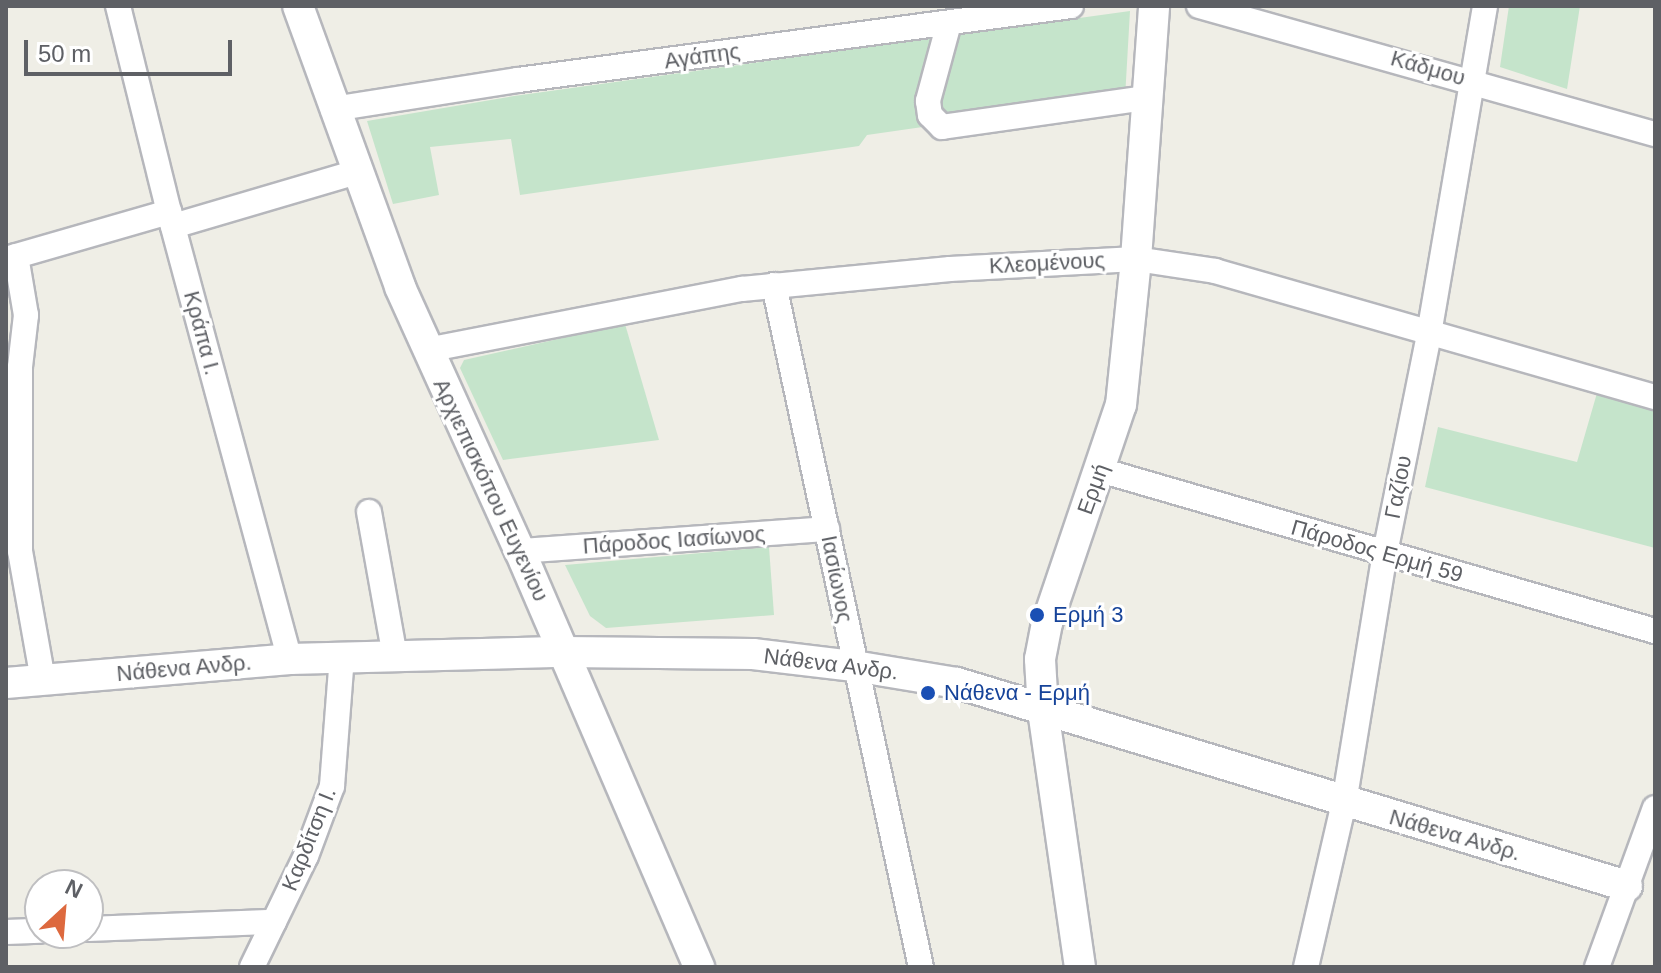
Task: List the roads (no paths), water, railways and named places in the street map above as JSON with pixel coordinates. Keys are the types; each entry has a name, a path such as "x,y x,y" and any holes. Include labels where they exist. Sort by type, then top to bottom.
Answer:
{"street":[{"name":"Κράπα Ι.","path":"118,6 171,219 290,659"},
{"name":"Αρχιεπισκόπου Ευγενίου","path":"298,6 356,172 427,350 520,551 699,967"},
{"name":"Αγάπης","path":"333,109 518,80 1071,6"},
{"name":"Ερμή","path":"1080,967 1043,710 1040,659 1047,623 1121,405 1136,259 1154,6"},
{"name":"Κάδμου","path":"1199,6 1655,134"},
{"name":"Γαζίου","path":"1306,967 1344,803 1385,553 1429,334 1485,6"},
{"path":"949,23 928,101 935,122 954,128 1147,98"},
{"path":"43,680 20,551 20,367 26,315 11,257 356,172"},
{"name":"Κλεομένους","path":"427,350 715,293 774,285 950,269 1136,259 1215,271 1655,397"},
{"name":"Ιασίωνος","path":"774,285 921,967"},
{"name":"Πάροδος Ερμή 59","path":"1100,470 1655,631"},
{"path":"369,512 395,656"},
{"name":"Πάροδος Ιασίωνος","path":"520,551 827,529"},
{"name":"Νάθενα Ανδρ.","path":"6,683 290,659 564,652 753,654 854,666 957,683 1344,803 1627,886"},
{"name":"Καρδίτση Ι.","path":"252,967 306,856 332,786 342,657"},
{"path":"1597,967 1655,808"},
{"path":"104,928 274,922"}],"place":[{"name":"Ερμή 3","path":"1037,615"},
{"name":"Νάθενα - Ερμή","path":"928,693"}]}
